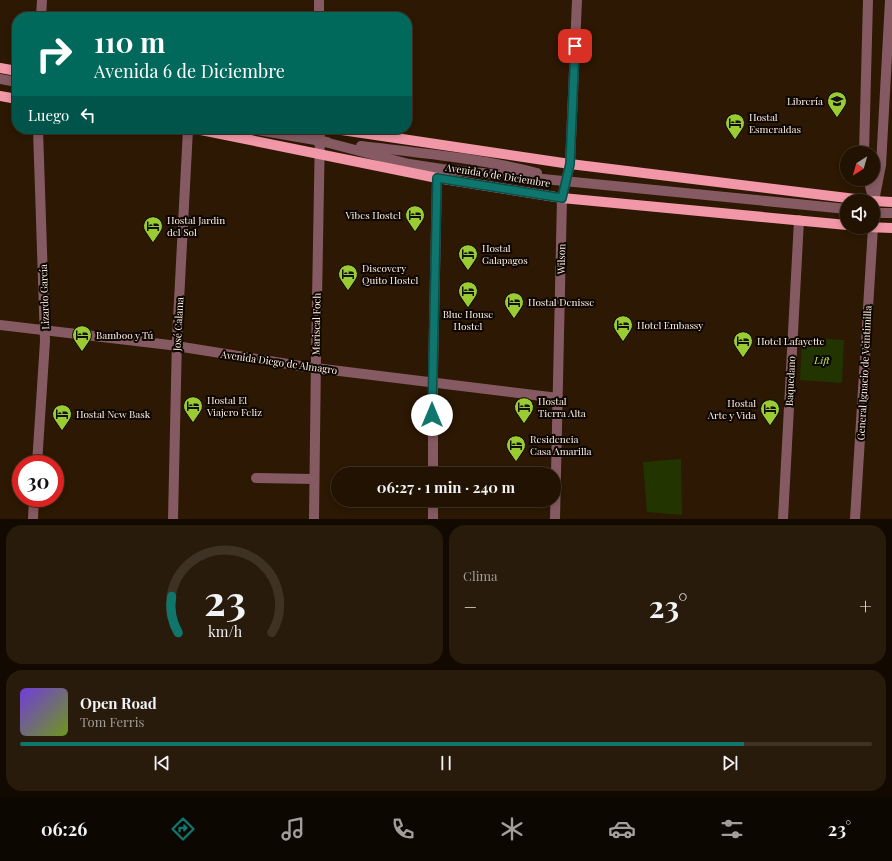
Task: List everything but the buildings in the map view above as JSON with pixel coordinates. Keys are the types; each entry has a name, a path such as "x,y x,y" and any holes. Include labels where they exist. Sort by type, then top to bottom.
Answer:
{"main road":[{"path":"0,68 12,70"},
{"path":"0,96 12,98"},
{"name":"Avenida 6 de Diciembre","path":"221,134 437,178 562,198 840,224"},
{"name":"Avenida 6 de Diciembre","path":"369,134 570,164 840,197"},
{"name":"Avenida 6 de Diciembre","path":"880,201 892,202"},
{"path":"880,227 892,228"}],"street":[{"path":"41,12 42,0"},
{"path":"319,0 319,12"},
{"name":"Wilson","path":"555,519 562,198 570,164 577,0"},
{"path":"864,146 868,0"},
{"name":"General Ignacio de Veintimilla","path":"875,194 881,165 890,0"},
{"path":"0,79 12,81"},
{"name":"Lizardo García","path":"38,134 45,331 38,455"},
{"name":"José Calama","path":"173,519 177,347 188,134"},
{"path":"280,134 321,141 416,165 442,169 840,208"},
{"name":"Mariscal Foch","path":"314,519 320,134"},
{"path":"433,467 432,383 437,178"},
{"path":"880,213 892,214"},
{"name":"Baquedano","path":"783,519 799,220"},
{"name":"General Ignacio de Veintimilla","path":"855,519 871,234"},
{"name":"Avenida Diego de Almagro","path":"0,325 177,347 316,368 558,398"},
{"path":"256,478 314,480"},
{"path":"33,519 34,507"},
{"path":"433,507 433,519"}],"green space":[{"name":"Lift","path":"802,338 844,340 842,383 800,380"},
{"path":"681,459 682,515 647,512 643,462"}],"place":[{"name":"Librería","path":"837,118"},
{"name":"Hostal Esmeraldas","path":"735,140"},
{"name":"Vibes Hostel","path":"415,232"},
{"name":"Hostal Jardin del Sol","path":"153,243"},
{"name":"Hostal Galapagos","path":"468,271"},
{"name":"Discovery Quito Hostel","path":"348,291"},
{"name":"Blue House Hostel","path":"468,308"},
{"name":"Hostal Denisse","path":"514,319"},
{"name":"Hotel Embassy","path":"623,342"},
{"name":"Bamboo y Tú","path":"82,352"},
{"name":"Hotel Lafayette","path":"743,358"},
{"name":"Hostal El Viajero Feliz","path":"193,423"},
{"name":"Hostal Tierra Alta","path":"524,424"},
{"name":"Hostal Arte y Vida","path":"770,426"},
{"name":"Hostal New Bask","path":"62,431"},
{"name":"Residencia Casa Amarilla","path":"516,462"}],"route":[{"path":"432,415 437,178 562,198 570,164 575,46"}]}
